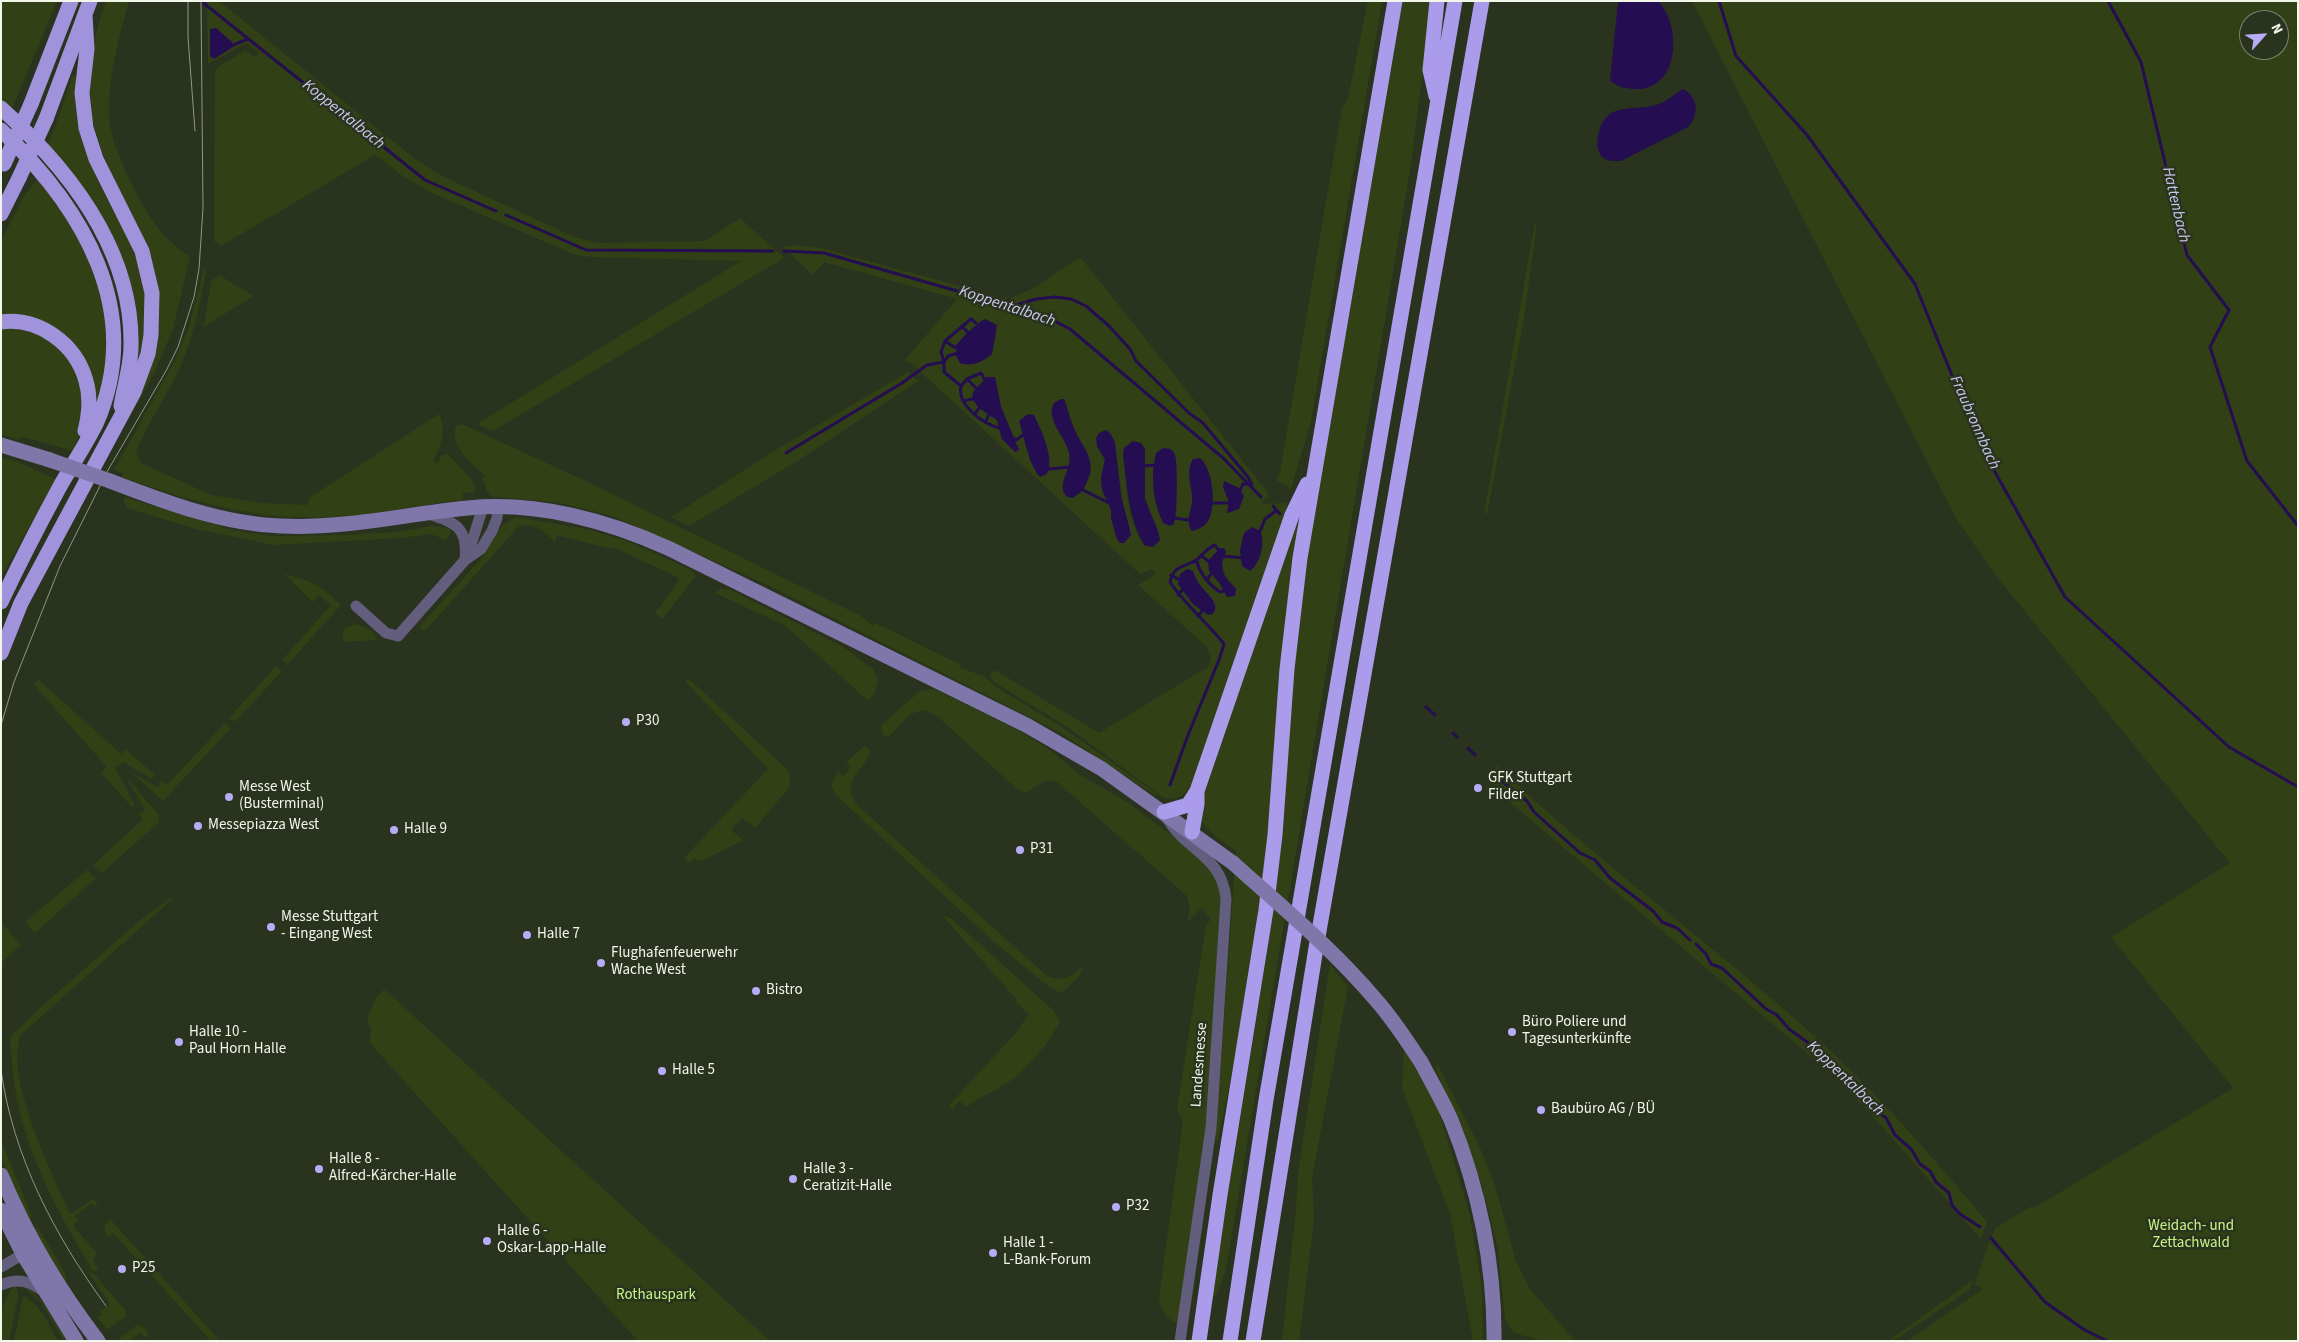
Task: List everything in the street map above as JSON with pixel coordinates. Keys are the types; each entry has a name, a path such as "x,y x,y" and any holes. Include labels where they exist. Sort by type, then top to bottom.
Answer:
{"highway":[{"path":"3,167 32,104 71,1"},
{"path":"1199,1341 1220,1195 1266,910 1290,642 1316,466 1395,1"},
{"path":"1437,1 1430,70 1438,102"},
{"path":"1230,1341 1266,1100 1455,1"},
{"path":"1253,1341 1316,948 1482,1"},
{"path":"1,214 46,119 87,8"},
{"path":"1,653 21,602 134,392 148,354 152,294 142,251 98,164 86,128 82,93 87,49 87,8"},
{"path":"1,108 24,128 80,196 102,230 114,256 129,302 132,349 120,418"},
{"path":"1,130 21,149 80,227 98,262 110,298 113,330 111,369 96,424 31,539 1,602"},
{"path":"1,322 11,321 32,325 62,341 74,355 86,380 88,392 89,412 79,452"},
{"path":"1164,812 1188,804 1197,791 1292,515 1316,466"},
{"path":"1192,832 1197,804 1197,791"}],"main road":[{"path":"1,445 50,460 168,503 233,520 280,526 359,524 490,508 538,511 586,520 646,538 670,549 1028,726 1102,769 1233,863 1313,934 1355,976 1400,1029 1421,1062 1450,1119 1475,1194 1490,1264 1494,1341"},
{"path":"1,1175 45,1292 76,1341"},
{"path":"1,1210 29,1251 56,1283 98,1341"}],"street":[{"path":"356,606 386,633 398,636 465,560 490,508"},
{"path":"429,514 451,521 461,529 466,542 465,560"},
{"name":"Landesmesse","path":"1164,812 1172,829 1211,861 1225,886 1226,899 1211,1128 1180,1341"},
{"path":"1,1267 29,1251"},
{"path":"1,1285 23,1280 45,1292"}],"green space":[{"path":"1,1 57,1 12,109 1,99"},
{"path":"106,1 129,1 118,43 110,86 109,114 114,142 120,159 144,208 161,232 190,257 173,329 154,373 131,415 129,414 144,379 156,342 159,316 158,290 154,267 147,246 108,166 94,125 91,107 90,72 100,18"},
{"path":"207,1 219,1 415,159 440,175 572,236 598,243 705,241 740,218 784,258 493,431 477,424 741,261 590,257 573,254 430,192 403,176 375,155 221,246 214,241 215,72 218,67 245,51 255,57 259,52 246,43 208,64"},
{"path":"1368,1 1382,1 1311,421 1291,489 1276,480 1280,472 1342,108 1348,98"},
{"path":"1403,1 1432,1 1410,170 1226,1269 1218,1292 1211,1301 1273,915 1281,848 1292,685 1308,550"},
{"name":"Weidach- und Zettachwald","path":"1692,1 2298,1 2298,1341 1907,1341 1983,1289 1975,1284 1989,1242 2005,1256 1990,1241 1995,1228 2032,1206 2034,1208 2233,1088 2111,937 2230,863 1997,577 1957,520"},
{"path":"72,76 78,77 85,137 92,166 130,242 142,281 145,299 144,337 135,380 134,302 47,145 55,128"},
{"path":"37,179 76,231 105,298 107,365 96,405 71,343 1,317 1,241 24,196"},
{"path":"1535,222 1537,223 1524,318 1487,514 1484,513"},
{"path":"797,245 821,248 1006,299 1008,309 1011,298 1034,288 1081,258 1266,490 1269,497 1261,502 1264,504 1288,503 1197,775 1181,796 1171,799 1164,798 1066,726 997,684 990,677 991,673 995,670 1099,733 1208,667 1211,658 1207,647 1138,585 1156,574 1152,569 1140,574 911,363 905,360 957,299 824,262 813,275 783,247","holes":["973,327 996,333 992,354 956,357 961,340 969,334","995,377 1001,407 1019,450 1002,439 997,420 979,408","1065,400 1072,423 1087,454 1091,474 1063,480 1069,468 1070,458 1067,444 1051,410","1034,415 1047,449 1049,469 1030,462 1027,444","1097,446 1116,453 1125,516 1117,539 1111,518 1111,510 1103,495 1100,483 1105,463","1123,455 1146,465 1143,491 1158,531 1148,547 1141,540 1136,530 1127,491","1203,461 1211,489 1210,518 1189,520 1193,498 1189,482","1176,463 1177,511 1159,514 1154,497 1154,475","1224,481 1234,512 1226,513 1229,502 1223,487","1243,538 1259,555 1253,569 1242,566 1240,551","1220,548 1225,556 1222,561 1225,575 1236,588 1234,596 1224,594 1218,581","1192,571 1198,583 1206,592 1208,615 1193,604 1182,590"]},
{"path":"204,268 206,269 202,294 190,342 176,376 136,453 141,463 211,495 260,503 307,505 309,498 439,414 443,432 441,444 433,462 438,463 442,455 448,454 472,480 476,492 463,493 463,500 350,516 278,516 252,513 200,502 122,477 123,473 114,470 175,360 189,327"},
{"path":"219,275 253,296 204,327 211,281"},
{"path":"1,326 32,329 54,342 72,361 83,385 86,398 86,411 73,451 20,436 20,440 1,434"},
{"path":"908,372 918,381 799,460 689,526 671,517 774,451"},
{"path":"462,424 594,485 859,615 873,626 876,623 959,664 960,668 984,676 996,687 1063,728 1157,794 1156,796 1059,732 770,586 613,516 556,502 493,497 487,491 483,479 485,476 463,454 456,441 456,426"},
{"path":"1,458 18,462 56,479 1,577"},
{"path":"124,497 232,530 272,536 397,532 432,526 449,528 451,532 446,540 431,534 401,538 274,545 196,529 127,508 123,501"},
{"path":"516,517 591,530 629,542 691,570 696,576 662,619 655,613 679,581 677,577 613,547 611,549 557,535 555,542 538,528 524,525 518,527 425,631 419,627 481,559 501,527"},
{"path":"1295,526 1298,527 1284,681 1258,912 1234,1064 1218,1140 1215,1141 1236,851 1208,829 1199,811 1244,670"},
{"path":"284,574 316,585 341,605 288,664 282,660 331,605 319,595 313,602"},
{"path":"720,589 731,590 843,647 873,669 878,680 875,692 868,701 786,626 715,593"},
{"path":"355,624 369,629 377,640 343,642 343,631"},
{"path":"276,666 282,671 235,722 229,718"},
{"path":"688,678 787,769 790,778 789,788 755,828 742,818 731,830 743,840 701,861 694,858 689,863 684,858 768,769 686,682"},
{"path":"38,679 121,754 125,749 155,775 152,779 123,762 115,768 135,805 132,807 101,773 107,767 34,685"},
{"path":"934,689 1022,732 1050,750 1079,774 1130,804 1205,860 1222,890 1207,1130 1179,1324 1175,1323 1165,1314 1159,1297 1183,1121 1177,1109 1206,925 1211,919 1201,908 1187,923 1190,909 1187,896 1057,782 1047,780 1025,793 1017,789 938,717 926,710 910,714 888,738 882,734 881,725 920,691"},
{"path":"225,723 230,729 163,801 131,772 158,787 162,781 167,785"},
{"path":"865,746 870,750 864,765 852,781 851,794 855,803 1047,976 1063,979 1083,966 1078,977 1064,991 1061,993 1049,987 994,942 836,795 831,784 838,771 843,776 851,767 846,762"},
{"path":"1496,765 1571,832 1763,991 1851,1070 1921,1144 1987,1222 1981,1239 1872,1115 1833,1075 1494,789"},
{"path":"126,777 159,815 159,822 102,873 93,865 143,819 139,814 145,810"},
{"path":"87,870 96,878 35,933 25,922"},
{"path":"180,892 21,1035 17,1053 24,1099 42,1151 70,1214 93,1199 98,1205 95,1207 92,1203 75,1216 78,1221 73,1226 97,1253 93,1260 98,1267 95,1272 89,1268 90,1266 51,1196 28,1140 17,1100 10,1037 42,1006 145,916"},
{"path":"942,915 952,919 1053,1010 1060,1021 1051,1037 1037,1055 1014,1078 967,1107 959,1101 953,1109 949,1105 1014,1035 1029,1014 1016,1002 1017,1000"},
{"path":"1,922 21,945 1,963"},
{"path":"1330,964 1348,987 1312,1178 1314,1220 1299,1341 1282,1341 1298,1173"},
{"name":"Rothauspark","path":"384,989 770,1341 638,1341 369,1042 371,1030 367,1019 375,1000"},
{"path":"1404,1049 1438,1108 1470,1216 1482,1288 1483,1341 1473,1341 1450,1214 1402,1088"},
{"path":"1438,1065 1480,1148 1495,1185 1516,1262 1530,1289 1575,1341 1544,1341 1514,1333 1505,1320 1498,1249 1482,1185 1435,1066"},
{"path":"1,1141 32,1216 29,1222 1,1158"},
{"path":"110,1219 220,1341 211,1341 113,1233 107,1237 104,1226"},
{"path":"32,1228 39,1229 66,1275 66,1280 62,1282"},
{"path":"87,1270 94,1274 126,1311 126,1316 107,1330 97,1317 110,1304"},
{"path":"1973,1280 1969,1290 1893,1341 1888,1341"},
{"path":"21,1285 43,1302 68,1341 64,1341 40,1301"},
{"path":"15,1286 18,1291 18,1297 9,1341 1,1341 1,1318 4,1304"},
{"path":"23,1296 39,1309 58,1341 14,1341"},
{"path":"137,1325 142,1326 149,1334 146,1338 140,1332 129,1341 116,1341"}],"shaded area":[{"path":"1621,1 1658,1 1666,12 1671,26 1672,56 1668,69 1660,80 1649,87 1627,88 1618,86 1610,80 1618,3"},
{"path":"216,28 232,42 233,47 214,59 210,56 210,29"},
{"path":"1683,89 1692,97 1696,107 1692,123 1688,127 1621,161 1602,157 1597,143 1603,122 1608,116 1621,110 1660,104"},
{"path":"985,319 997,325 992,354 977,363 960,363 956,356 958,353 954,347"},
{"path":"987,377 995,377 1001,407 1019,450 1015,452 1002,439 997,420 979,408 972,399 973,392"},
{"path":"1064,399 1073,426 1090,460 1091,467 1085,486 1073,498 1067,497 1063,487 1069,465 1069,453 1052,416 1054,403"},
{"path":"1028,414 1034,415 1048,452 1049,467 1047,474 1040,477 1030,458 1019,421"},
{"path":"1106,430 1111,434 1115,443 1121,496 1131,535 1124,543 1120,543 1117,539 1111,518 1111,510 1102,489 1101,478 1105,459 1097,446 1096,438 1099,433"},
{"path":"1133,441 1141,443 1145,449 1145,499 1160,540 1153,547 1144,545 1134,522 1129,501 1123,455 1124,448"},
{"path":"1163,448 1173,451 1176,460 1176,511 1174,524 1170,526 1163,523 1160,515 1153,480 1156,453"},
{"path":"1200,458 1211,479 1213,498 1211,515 1208,521 1201,528 1192,531 1189,523 1192,492 1189,468 1193,459"},
{"path":"1224,481 1239,488 1244,496 1239,509 1227,513 1229,502 1223,487"},
{"path":"1252,527 1260,531 1262,547 1257,563 1250,571 1242,566 1240,551 1244,533"},
{"path":"1220,548 1224,548 1226,552 1222,568 1227,580 1236,588 1235,596 1227,597 1221,585 1209,571 1208,561"},
{"path":"1187,569 1193,571 1198,583 1212,599 1215,606 1213,614 1208,615 1193,604 1178,584 1180,574"}],"waterway":[{"name":"Koppentalbach","path":"201,1 425,180 496,211"},
{"name":"Fraubronnbach","path":"1719,1 1736,56 1807,135 1915,284 1981,447 2065,597 2229,747 2298,787"},
{"name":"Hattenbach","path":"2108,1 2141,62 2187,255 2229,310 2210,347 2247,461 2298,526"},
{"path":"233,45 248,39"},
{"name":"Koppentalbach","path":"506,215 586,250 773,251"},
{"name":"Koppentalbach","path":"784,251 824,253 1045,316 1070,329 1223,458 1261,497"},
{"path":"1013,306 1036,299 1055,297 1071,299 1086,306 1109,326 1130,349 1136,361 1189,413 1203,423 1248,477 1252,485"},
{"path":"976,323 971,319 945,341 941,352 944,372 961,386 962,398 969,409 986,422 1002,430"},
{"path":"962,326 969,334"},
{"path":"945,341 954,347"},
{"path":"786,453 902,383 927,365 944,362 948,356 958,353"},
{"path":"967,379 981,373 985,380"},
{"path":"961,386 967,379 976,388"},
{"path":"963,401 972,399"},
{"path":"975,414 979,408"},
{"path":"986,421 989,414"},
{"path":"1013,438 1016,440 1026,433"},
{"path":"1142,466 1158,465"},
{"path":"1046,466 1049,469 1070,467 1072,470"},
{"path":"1239,492 1243,484 1249,484"},
{"path":"1081,486 1083,490 1107,502"},
{"path":"1207,503 1231,503"},
{"name":"Koppentalbach","path":"1273,506 1280,514"},
{"path":"1259,534 1265,519 1277,510"},
{"path":"1174,518 1189,520 1192,517"},
{"path":"1170,785 1224,644 1170,582 1178,569 1199,558 1215,545 1222,556 1245,558"},
{"path":"1201,555 1208,561"},
{"path":"1196,560 1208,582 1220,592 1223,591"},
{"path":"1207,580 1211,574"},
{"path":"1171,575 1178,579"},
{"path":"1178,595 1182,590"},
{"path":"1198,616 1202,611"},
{"name":"Koppentalbach","path":"1426,707 1435,715"},
{"name":"Koppentalbach","path":"1453,733 1457,737"},
{"name":"Koppentalbach","path":"1468,748 1475,755"},
{"name":"Koppentalbach","path":"1497,777 1527,801 1534,812 1580,853 1595,860 1610,878 1653,911 1662,922 1677,928 1690,940"},
{"name":"Koppentalbach","path":"1696,944 1706,954 1711,964 1722,968 1766,1009 1777,1015 1789,1029 1814,1047 1841,1077 1858,1089 1865,1103 1886,1118 1895,1135 1911,1149 1920,1164 1930,1171 1936,1182 1949,1193 1952,1205 1960,1214 1980,1227"},
{"name":"Koppentalbach","path":"1991,1238 2045,1302 2083,1329 2107,1341"}],"tram line":[{"path":"188,1 188,37 195,131"},
{"path":"1,725 14,682 60,566 108,470 178,347 194,297 199,269 203,208 201,1"},
{"path":"1,1070 15,1134 39,1194 70,1252 106,1306"}],"place":[{"name":"P30","path":"626,722"},
{"name":"GFK Stuttgart Filder","path":"1478,788"},
{"name":"Messe West (Busterminal)","path":"229,797"},
{"name":"Messepiazza West","path":"198,826"},
{"name":"Halle 9","path":"394,830"},
{"name":"P31","path":"1020,850"},
{"name":"Messe Stuttgart - Eingang West","path":"271,927"},
{"name":"Halle 7","path":"527,935"},
{"name":"Flughafenfeuerwehr Wache West","path":"601,963"},
{"name":"Bistro","path":"756,991"},
{"name":"Büro Poliere und Tagesunterkünfte","path":"1512,1032"},
{"name":"Halle 10 - Paul Horn Halle","path":"179,1042"},
{"name":"Halle 5","path":"662,1071"},
{"name":"Baubüro AG / BÜ","path":"1541,1110"},
{"name":"Halle 8 - Alfred-Kärcher-Halle","path":"319,1169"},
{"name":"Halle 3 - Ceratizit-Halle","path":"793,1179"},
{"name":"P32","path":"1116,1207"},
{"name":"Halle 6 - Oskar-Lapp-Halle","path":"487,1241"},
{"name":"Halle 1 - L-Bank-Forum","path":"993,1253"},
{"name":"P25","path":"122,1269"}]}
